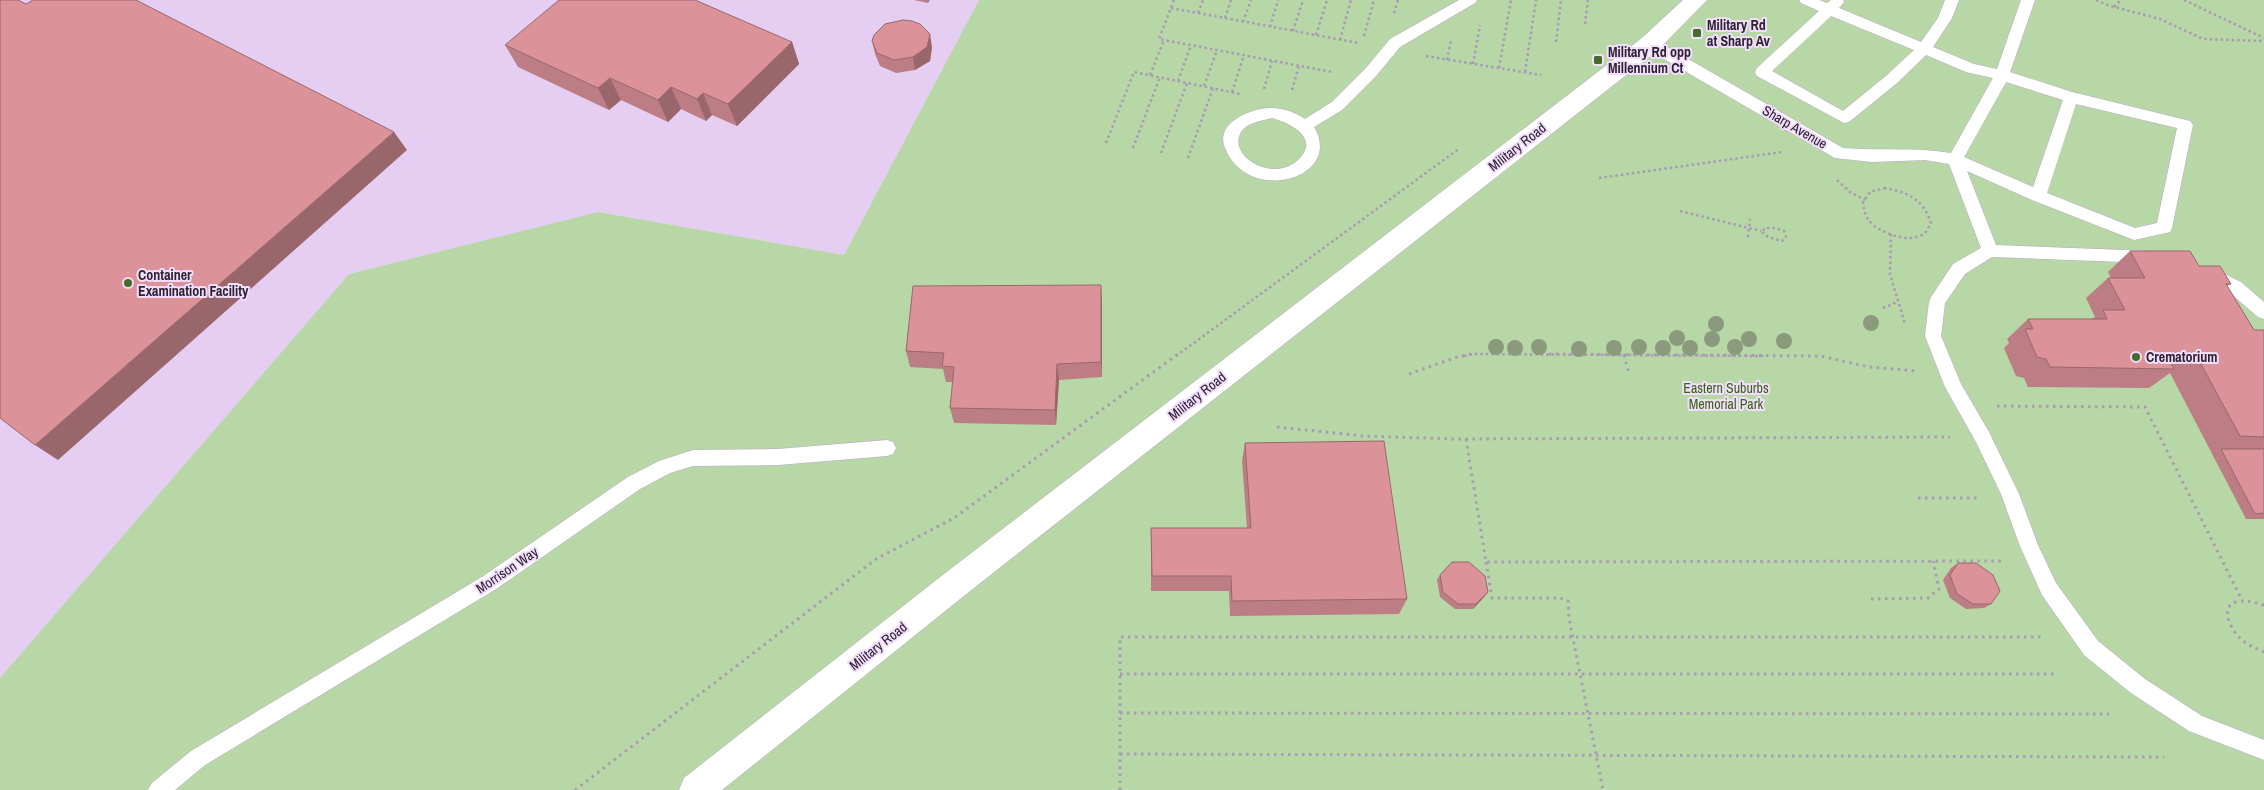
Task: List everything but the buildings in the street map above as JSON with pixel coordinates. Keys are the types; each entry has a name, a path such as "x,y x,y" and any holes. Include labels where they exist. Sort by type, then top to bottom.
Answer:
{"street":[{"name":"Military Road","path":"705,787 959,581 1650,44 1696,0"}],"lane":[{"path":"1305,126 1337,106 1371,72 1395,42 1470,0"},
{"path":"1806,0 1835,4 1925,50 1971,68 2002,75 2071,97 2038,196"},
{"path":"1835,4 1762,72 1844,118 1925,50 1950,10 1952,0"},
{"path":"1990,251 1955,159 2002,75 2028,0"},
{"name":"Sharp Avenue","path":"1650,44 1840,154 1872,156 1925,154 1955,159 2038,196 2134,234 2164,228 2184,125 2071,97"},
{"path":"1272,113 1293,118 1305,126 1314,141 1313,152 1308,161 1296,171 1281,175 1266,174 1250,169 1239,161 1231,148 1230,141 1233,131 1248,118 1272,113"},
{"path":"2162,259 2154,257 1990,251 1959,269 1937,302 1933,336 1964,406 1983,437 2010,494 2036,561 2050,589 2091,648 2138,686 2196,724 2264,750"},
{"path":"2195,268 2203,270 2235,287 2264,312"},
{"name":"Morrison Way","path":"159,790 198,758 489,583 634,483 665,467 693,458 778,457 887,448"}],"path":[{"path":"1174,0 1158,39 1335,73"},
{"path":"1198,13 1203,0"},
{"path":"1225,18 1231,0"},
{"path":"1243,22 1251,0"},
{"path":"1270,26 1278,0"},
{"path":"1293,31 1303,0"},
{"path":"1316,35 1327,0"},
{"path":"1340,40 1351,0"},
{"path":"1171,8 1362,44 1374,0"},
{"path":"1499,68 1511,0"},
{"path":"1525,72 1536,0"},
{"path":"1556,42 1561,0"},
{"path":"1585,24 1588,0"},
{"path":"2096,0 2114,7 2160,19 2203,38 2264,40"},
{"path":"2114,7 2121,0"},
{"path":"2184,0 2264,40"},
{"path":"1473,64 1481,21"},
{"path":"1150,76 1164,40"},
{"path":"1178,81 1191,45"},
{"path":"1204,86 1217,50"},
{"path":"1232,92 1244,55"},
{"path":"1421,55 1541,75"},
{"path":"1261,98 1272,61"},
{"path":"1291,94 1299,66"},
{"path":"1106,143 1134,72 1242,94"},
{"path":"1133,148 1160,77"},
{"path":"1161,153 1187,83"},
{"path":"1188,158 1212,88"},
{"path":"575,790 876,559 954,518 1462,147"},
{"path":"1599,178 1788,152"},
{"path":"1833,175 1850,192 1865,200"},
{"path":"1884,188 1901,191 1917,198 1928,210 1931,223 1925,233 1912,238 1891,234 1876,227 1865,214 1865,200 1870,192 1884,188"},
{"path":"1680,211 1761,231 1768,237 1782,241 1786,237 1784,231 1776,227 1765,228 1761,231"},
{"path":"1748,237 1750,219"},
{"path":"1891,234 1890,274 1906,328"},
{"path":"1884,308 1897,302"},
{"path":"1409,374 1457,357 1473,354 1821,356 1856,366 1887,371 1947,370"},
{"path":"1624,355 1629,374"},
{"path":"1964,406 2145,407 2242,600"},
{"path":"1277,427 1364,436 1466,439 1983,437"},
{"path":"1466,439 1492,598 1560,598 1568,601 1573,637 1603,790"},
{"path":"1918,498 1990,498"},
{"path":"1871,599 1928,598 1939,588 1934,561"},
{"path":"1486,562 2036,561"},
{"path":"2264,604 2242,600 2232,603 2226,617 2236,636 2250,647 2264,652"},
{"path":"1120,790 1120,637 2042,637"},
{"path":"1120,674 2058,674"},
{"path":"1120,713 2109,714"},
{"path":"1120,754 2164,756"}],"shaded area":[{"path":"0,0 979,0 844,255 598,212 349,274 0,678"}],"green space":[{"name":"Eastern Suburbs Memorial Park","path":"979,0 2264,0 2264,790 0,790 0,678 349,274 598,212 844,255"}],"place":[{"name":"Military Rd at Sharp Av","path":"1697,33"},
{"name":"Military Rd opp Millennium Ct","path":"1598,60"},
{"name":"Container Examination Facility","path":"128,283"},
{"name":"Crematorium","path":"2136,357"}]}
